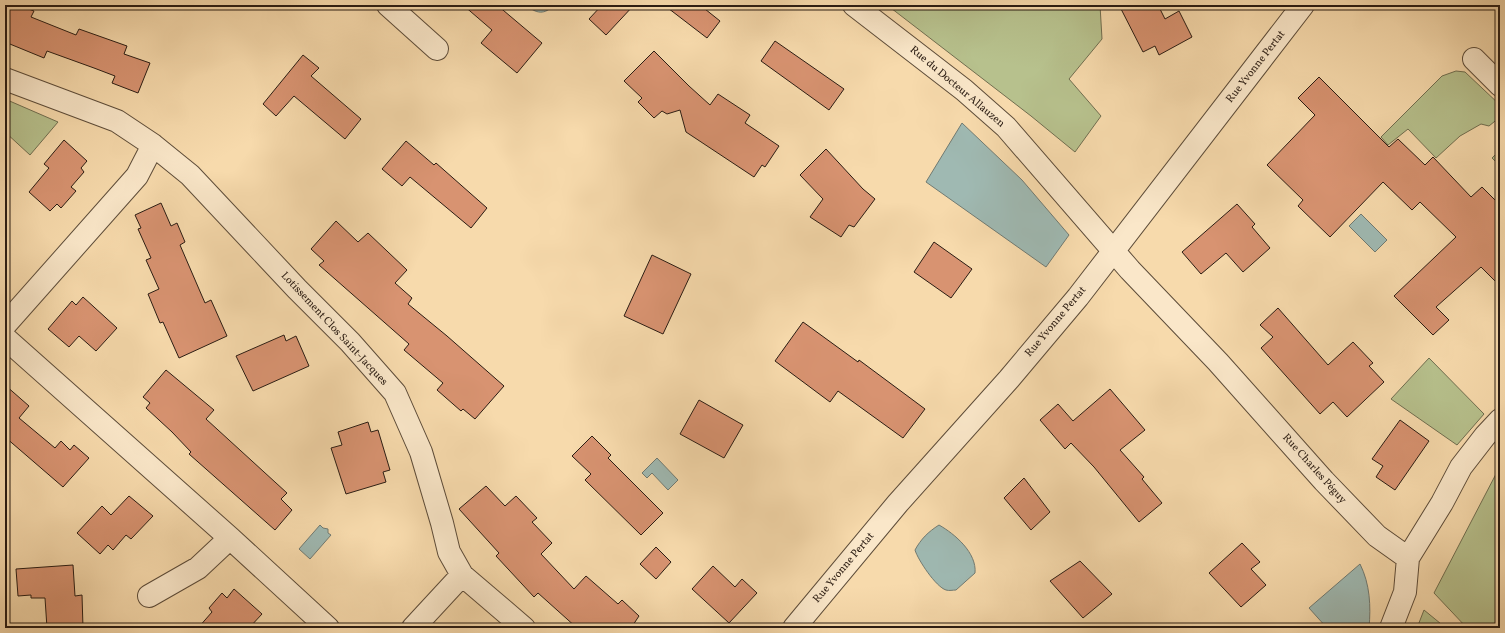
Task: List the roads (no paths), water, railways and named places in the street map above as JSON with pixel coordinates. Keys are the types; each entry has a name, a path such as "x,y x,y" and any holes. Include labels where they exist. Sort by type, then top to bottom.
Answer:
{"street":[{"path":"388,5 437,49"},
{"name":"Rue du Docteur Allauzen","path":"854,5 964,90 1006,127 1114,250"},
{"name":"Rue Yvonne Pertat","path":"794,628 898,503 1014,373 1078,297 1303,5"},
{"path":"1474,59 1500,85"},
{"name":"Lotissement Clos Saint-Jacques","path":"5,79 117,121 153,145 190,176 297,289 350,342 395,393 421,452 449,552 462,575 524,628"},
{"path":"5,325 137,176 153,145"},
{"name":"Rue Charles Péguy","path":"1114,250 1130,270 1218,362 1324,481 1377,536 1408,558"},
{"path":"5,338 230,538 328,628"},
{"path":"1391,628 1405,592 1408,558 1442,503 1461,467 1485,436 1500,420"},
{"path":"149,596 198,568 230,538"},
{"path":"413,628 462,575"}],"water":[{"path":"527,5 553,5 544,12 537,12"},
{"path":"962,123 1022,180 1069,235 1046,267 926,182"},
{"path":"1361,214 1387,240 1375,252 1349,226"},
{"path":"657,458 678,480 668,490 652,473 647,478 642,473"},
{"path":"320,525 323,528 328,529 328,533 331,535 310,559 299,549"},
{"path":"939,525 952,533 964,545 969,551 975,566 975,573 956,590 946,590 937,584 923,566 915,550 925,536"},
{"path":"1360,564 1368,587 1370,612 1369,628 1327,628 1309,608"}]}
